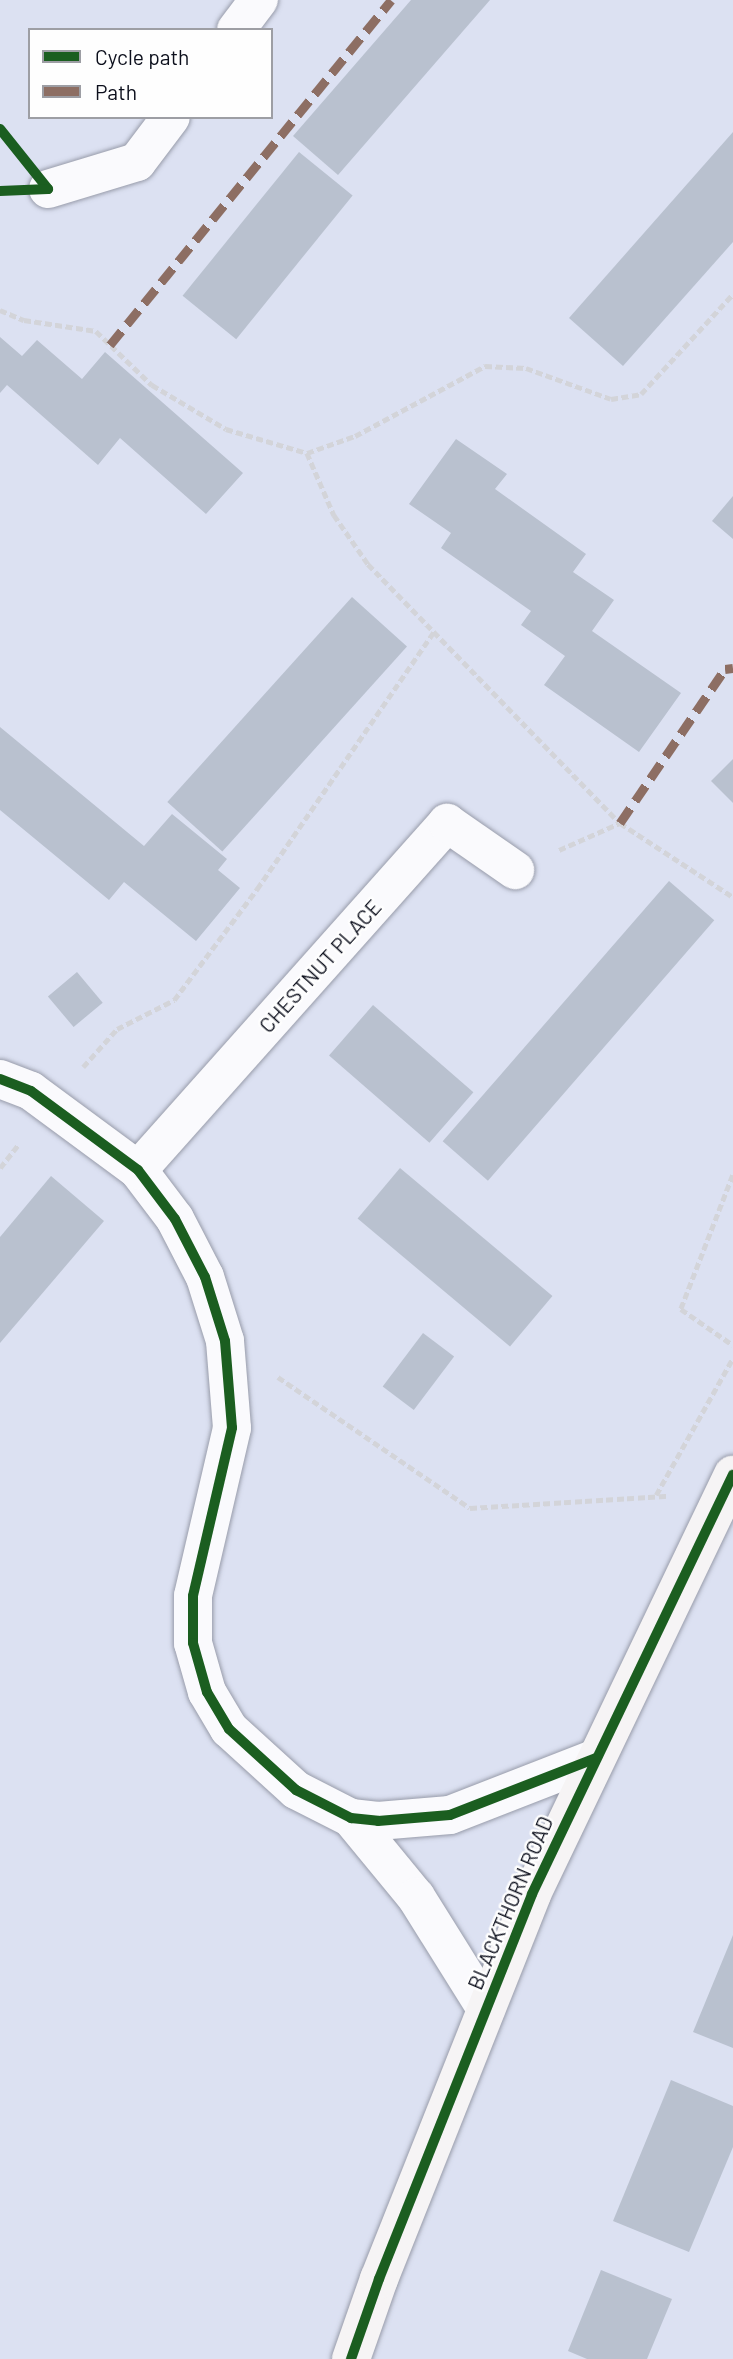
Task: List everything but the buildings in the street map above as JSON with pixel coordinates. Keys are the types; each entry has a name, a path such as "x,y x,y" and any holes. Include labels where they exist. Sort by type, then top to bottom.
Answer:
{"street":[{"path":"238,28 259,0"},
{"path":"48,189 137,162 169,119"},
{"name":"CHESTNUT PLACE","path":"138,1170 447,823 515,870"},
{"path":"0,1079 31,1091 138,1170 175,1219 200,1265 225,1341 232,1428 193,1596 193,1643 207,1692 229,1729 296,1790 351,1818 416,1898 486,2009"},
{"name":"BLACKTHORN ROAD","path":"351,2359 532,1894 727,1486"},
{"path":"351,1818 411,1821 450,1815 596,1758"}],"path":[{"path":"0,310 24,320 96,331 152,385 215,423 307,453 355,436 485,366 526,368 611,398 641,394 733,295"},
{"path":"307,453 334,514 368,564 620,823 733,897"},
{"path":"0,1168 50,1105 117,1029 174,1000 257,889 435,630"},
{"path":"515,870 620,823"},
{"path":"733,1175 681,1309 733,1345"},
{"path":"225,1341 470,1508 656,1495 727,1486"},
{"path":"656,1495 733,1359"}],"marked path":[{"path":"110,345 391,0"},
{"path":"620,823 725,669 733,668"}],"cycle path":[{"path":"0,129 48,189 0,191"},
{"path":"0,1079 31,1091 138,1170 175,1219 205,1277 225,1341 232,1428 193,1596 193,1643 207,1692 229,1729 296,1790 351,1818 378,1821 450,1815 596,1758"},
{"path":"351,2359 379,2279 532,1894 733,1475"}]}
